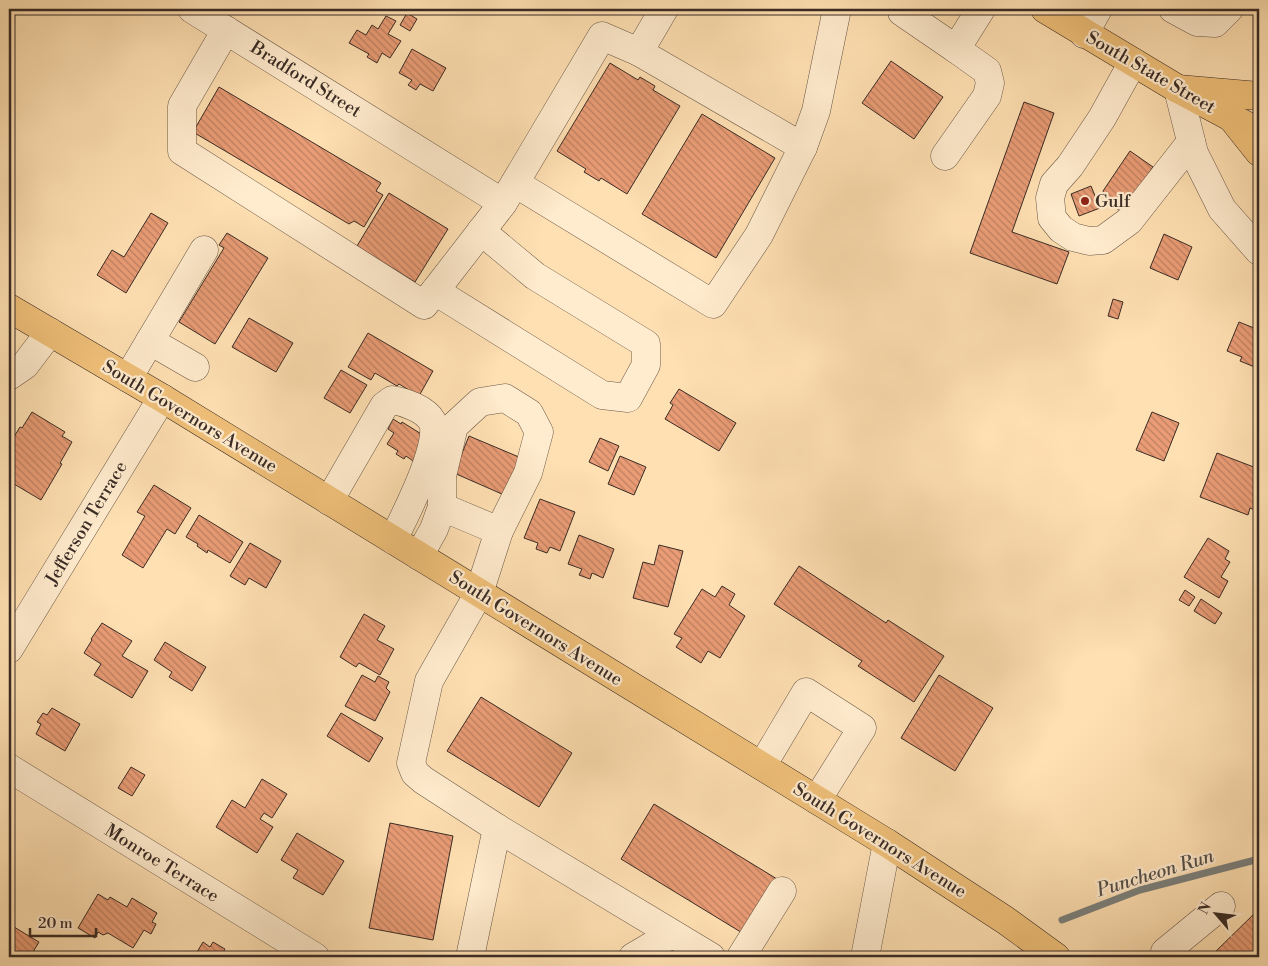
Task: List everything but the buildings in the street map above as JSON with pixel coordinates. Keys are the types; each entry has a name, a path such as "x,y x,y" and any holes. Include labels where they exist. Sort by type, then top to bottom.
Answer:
{"main road":[{"name":"South State Street","path":"1045,9 1178,89 1259,133"},
{"path":"1178,89 1259,96"},
{"path":"1232,118 1259,152"},
{"name":"South Governors Avenue","path":"9,308 330,500 887,843 1005,920 1056,957"}],"street":[{"name":"Bradford Street","path":"192,9 420,150 509,193 713,304 758,235 803,147"},
{"path":"639,52 664,9"},
{"path":"956,49 981,9"},
{"path":"1084,34 1098,9"},
{"path":"1174,9 1197,22 1215,23 1229,9"},
{"path":"430,298 509,193 602,36 639,52 803,147 816,111 837,10"},
{"path":"902,12 987,70 990,83 987,96 945,156"},
{"path":"226,30 182,106 182,151 430,298 602,395 628,398 646,365 646,344 535,276 481,231"},
{"path":"1133,62 1102,118 1070,166 1054,184 1050,198 1052,218 1061,229 1072,237 1089,241 1103,240 1129,221 1191,142"},
{"path":"1178,89 1194,153 1222,209 1259,250"},
{"path":"128,378 204,250"},
{"path":"9,376 25,366 50,332"},
{"path":"150,341 195,367"},
{"name":"Jefferson Terrace","path":"9,649 162,398"},
{"path":"419,556 434,529 442,507 442,476 454,426 480,402 505,398 529,413 539,432 528,474 499,531 479,593 429,681 411,763 415,773 423,780 497,828 711,957"},
{"path":"330,500 384,406 392,400 402,401 426,414 433,421 435,432 433,445 425,469 393,540"},
{"path":"442,507 499,531"},
{"path":"762,766 806,692 862,728 817,800"},
{"name":"Monroe Terrace","path":"9,768 315,957"},
{"path":"470,957 497,828"},
{"path":"865,957 887,843"},
{"path":"741,957 782,891"},
{"path":"1165,957 1165,952 1221,906"},
{"path":"633,957 672,934"}],"waterway":[{"name":"Puncheon Run","path":"1062,920 1140,890 1259,859"}],"place":[{"name":"Gulf","path":"1085,201"}]}
